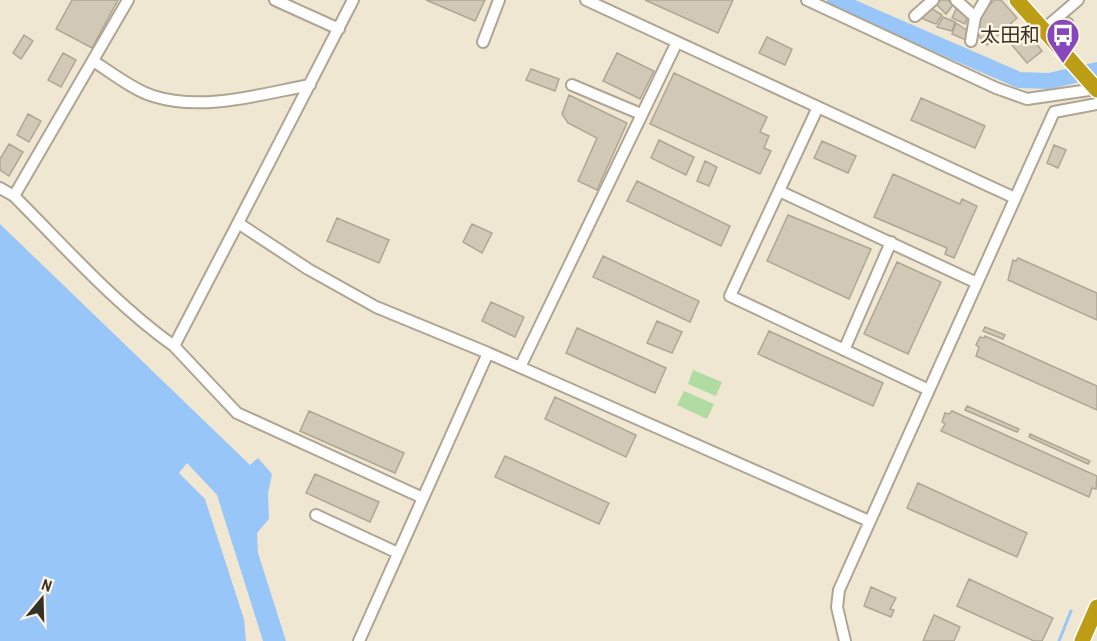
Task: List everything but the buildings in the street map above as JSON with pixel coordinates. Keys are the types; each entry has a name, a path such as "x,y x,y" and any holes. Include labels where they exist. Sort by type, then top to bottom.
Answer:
{"highway":[{"path":"1017,0 1095,91"},
{"path":"1082,641 1097,607"}],"street":[{"path":"14,196 128,0"},
{"path":"275,0 339,29"},
{"path":"174,346 354,0"},
{"path":"483,42 500,0"},
{"path":"586,0 1015,198"},
{"path":"807,0 996,88 1027,99 1095,91"},
{"path":"915,16 933,0"},
{"path":"956,0 975,17"},
{"path":"971,41 975,17 985,0"},
{"path":"1044,29 1078,0"},
{"path":"520,367 677,42"},
{"path":"93,61 152,96 185,101 233,100 310,85"},
{"path":"572,85 641,114"},
{"path":"845,641 837,607 839,590 1054,112 1095,91"},
{"path":"818,107 730,296 928,390"},
{"path":"0,188 14,196 95,278 156,333 174,346 237,413 423,498"},
{"path":"779,190 977,283"},
{"path":"238,223 308,269 376,307 488,353 869,521"},
{"path":"844,350 891,242"},
{"path":"359,641 488,353"},
{"path":"316,515 398,553"}],"green space":[{"path":"693,370 722,382 716,396 688,384"},
{"path":"684,391 714,404 707,419 677,405"}],"water":[{"path":"0,224 250,465 258,458 272,474 268,493 269,519 257,533 258,553 286,641 263,641 217,495 187,463 179,473 205,499 244,619 246,641 0,641"}],"waterway":[{"path":"835,0 1019,80 1049,81 1097,70"},
{"path":"1059,641 1071,611"}],"place":[{"name":"太田和","path":"1063,64"}]}
